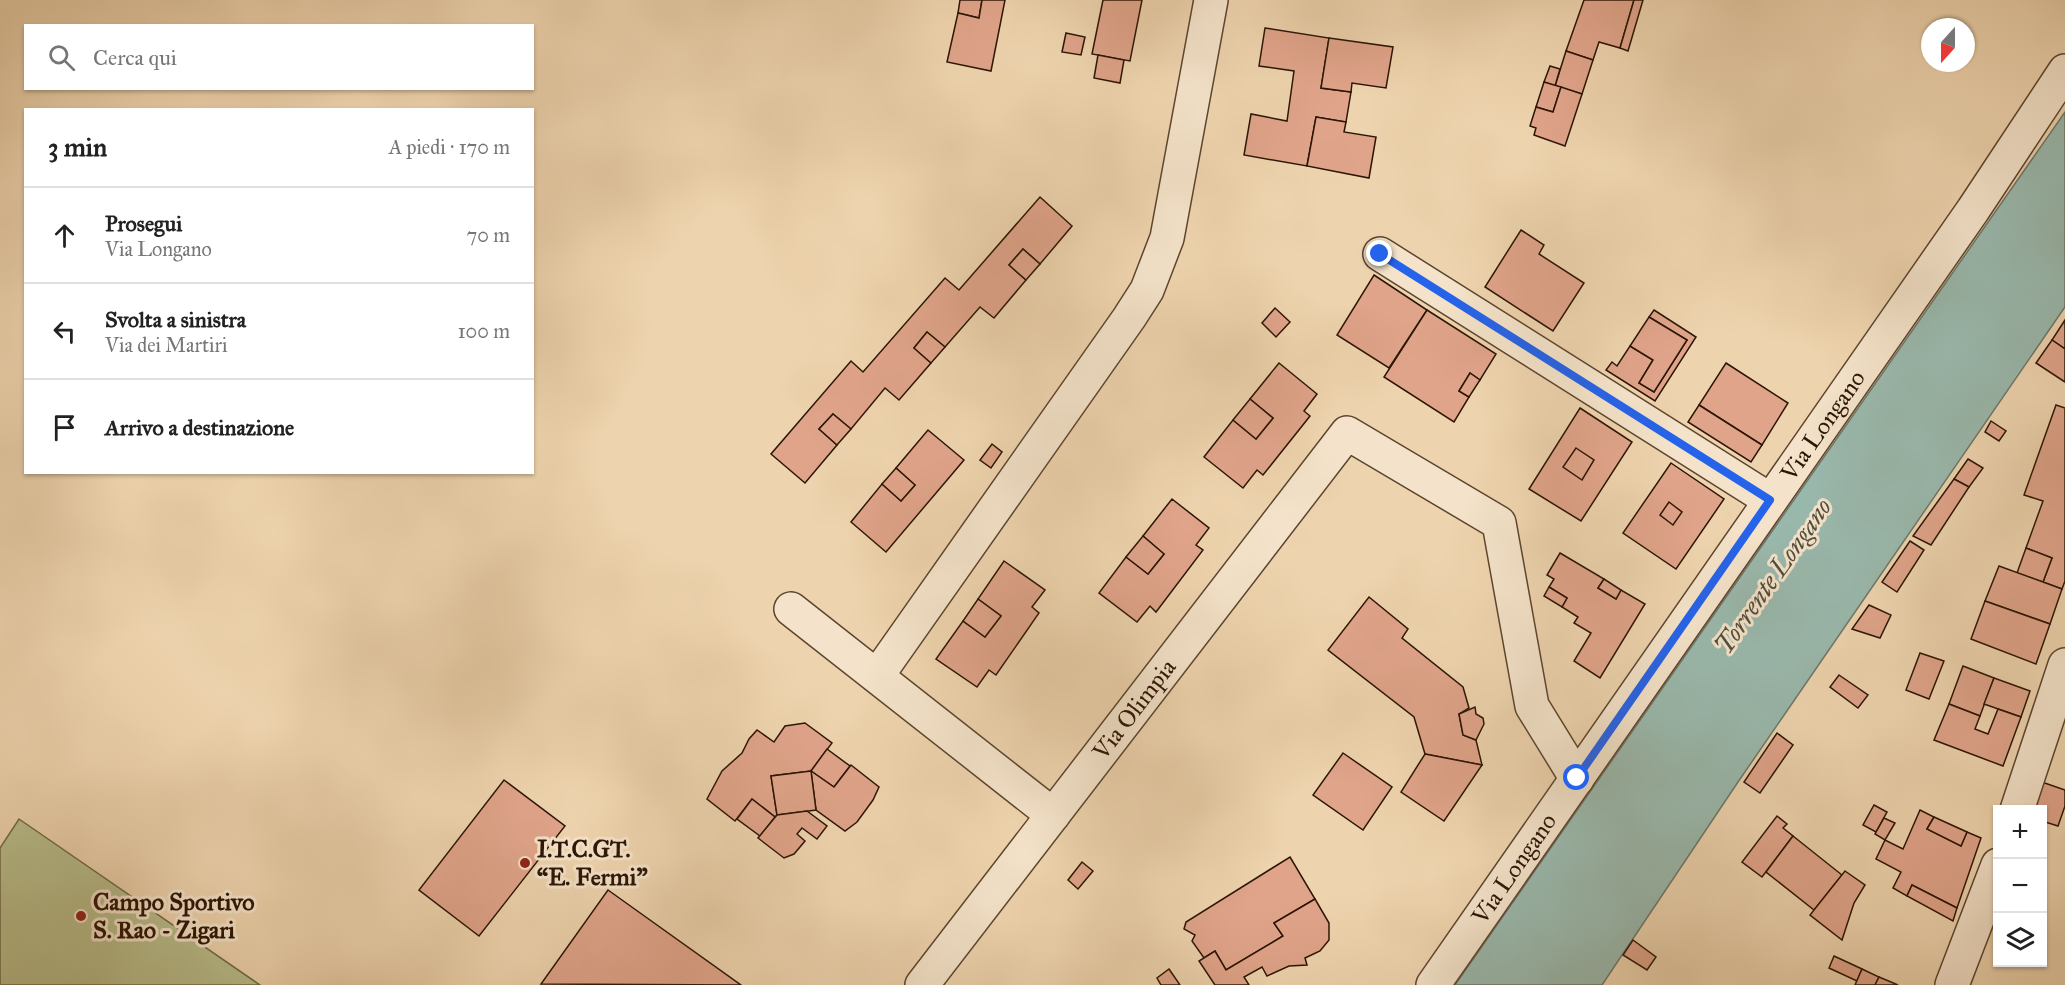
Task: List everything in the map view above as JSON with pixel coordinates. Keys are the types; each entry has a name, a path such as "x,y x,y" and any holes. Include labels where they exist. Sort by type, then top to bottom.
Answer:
{"street":[{"path":"877,676 1147,290 1167,238 1211,0"},
{"name":"Via Longano","path":"1433,985 1959,229 2065,71"},
{"path":"1380,254 1770,500"},
{"name":"Via Olimpia","path":"922,985 1347,433 1499,523 1532,706 1577,778"},
{"path":"791,609 1053,815"},
{"path":"2019,805 2065,665"},
{"path":"1952,985 1993,878"}],"green space":[{"name":"Campo Sportivo S. Rao - Zigari","path":"19,819 260,985 0,985 0,848"}],"water":[{"name":"Torrente Longano","path":"2065,112 2065,307 1738,782 1602,985 1455,985"}],"building":[{"path":"960,0 982,0 979,18 958,13"},
{"path":"982,0 1005,0 991,71 947,62 958,13 979,18"},
{"path":"1103,0 1142,0 1130,61 1092,54"},
{"path":"1584,0 1634,0 1620,48 1599,42 1593,60 1566,51"},
{"path":"1634,0 1643,0 1628,51 1620,48"},
{"path":"1265,28 1329,38 1321,88 1351,92 1346,122 1316,117 1307,166 1244,155 1251,114 1287,121 1294,71 1259,66"},
{"path":"1066,33 1085,37 1081,55 1062,52"},
{"path":"1329,38 1393,47 1386,88 1352,83 1351,92 1321,88"},
{"path":"1566,51 1593,60 1582,94 1555,86"},
{"path":"1098,55 1124,60 1120,83 1094,78"},
{"path":"1550,66 1560,69 1555,86 1544,82"},
{"path":"1544,82 1561,87 1553,112 1536,107"},
{"path":"1561,87 1582,94 1565,146 1534,135 1536,128 1530,126 1536,107 1553,112"},
{"path":"1316,117 1346,122 1344,132 1376,137 1369,178 1307,166"},
{"path":"1040,197 1072,226 1040,264 1023,249 1009,265 1026,280 994,318 980,307 945,347 927,332 914,348 931,363 899,400 885,388 851,429 833,414 819,429 837,445 805,483 771,454 851,361 863,372 945,278 959,290"},
{"path":"1521,230 1544,245 1539,254 1584,283 1553,331 1485,287"},
{"path":"1023,249 1040,264 1026,280 1009,265"},
{"path":"1374,275 1427,310 1389,368 1337,335"},
{"path":"1275,308 1290,322 1276,337 1262,323"},
{"path":"1427,310 1496,354 1480,380 1470,373 1459,391 1469,397 1454,422 1384,377"},
{"path":"1654,310 1696,337 1655,401 1606,370 1612,362 1617,366 1630,346 1653,360 1639,383 1654,392 1687,340 1649,317"},
{"path":"1649,317 1687,340 1654,392 1639,383 1653,360 1630,346"},
{"path":"2065,320 2065,349 2052,340"},
{"path":"927,332 945,347 931,363 914,348"},
{"path":"2052,340 2065,349 2065,382 2036,363"},
{"path":"1279,363 1317,394 1304,411 1310,416 1263,475 1257,470 1243,488 1204,457 1233,420 1256,439 1273,418 1250,399"},
{"path":"1726,363 1788,403 1762,445 1699,405"},
{"path":"1470,373 1480,380 1469,397 1459,391"},
{"path":"1250,399 1273,418 1256,439 1233,420"},
{"path":"1699,405 1762,445 1751,462 1688,422"},
{"path":"2056,405 2065,408 2065,581 2062,589 2043,582 2052,558 2026,548 2043,501 2024,495"},
{"path":"1580,408 1632,442 1581,521 1529,489"},
{"path":"833,414 851,429 837,445 819,429"},
{"path":"1991,421 2006,431 1999,441 1985,432"},
{"path":"928,430 964,460 886,552 851,522 882,484 901,501 915,485 896,468"},
{"path":"992,444 1002,452 991,468 980,460"},
{"path":"1576,448 1594,460 1582,480 1563,467"},
{"path":"1968,459 1983,468 1969,487 1954,479"},
{"path":"1671,463 1724,499 1676,569 1623,533"},
{"path":"896,468 915,485 901,501 882,484"},
{"path":"1954,479 1969,487 1931,545 1913,536"},
{"path":"1172,499 1209,528 1196,545 1203,550 1156,612 1150,606 1137,622 1099,593 1126,557 1148,574 1164,554 1143,536"},
{"path":"1669,502 1682,512 1673,525 1660,515"},
{"path":"1143,536 1164,554 1148,574 1126,557"},
{"path":"1910,541 1924,550 1897,592 1882,582"},
{"path":"2026,548 2052,558 2043,582 2017,573"},
{"path":"1560,553 1604,579 1598,588 1616,599 1621,590 1645,604 1600,678 1574,661 1591,633 1574,623 1578,617 1562,607 1567,598 1549,587 1554,579 1547,575"},
{"path":"1004,561 1045,590 1032,607 1039,613 996,675 989,670 977,687 936,659 963,621 985,637 1001,616 978,599"},
{"path":"1999,566 2062,589 2050,624 1985,601"},
{"path":"1604,579 1621,590 1616,599 1598,588"},
{"path":"1549,587 1567,598 1562,607 1544,596"},
{"path":"1369,597 1408,629 1402,638 1463,687 1469,708 1459,714 1463,735 1476,740 1482,765 1425,754 1414,717 1328,650"},
{"path":"978,599 1001,616 985,637 963,621"},
{"path":"1985,601 2050,624 2036,664 1971,639"},
{"path":"1869,605 1891,615 1880,638 1852,629"},
{"path":"1920,653 1944,661 1929,699 1906,690"},
{"path":"1963,666 1994,678 1980,716 1949,704"},
{"path":"1839,675 1868,695 1858,708 1830,687"},
{"path":"1994,678 2030,691 2021,717 1984,704"},
{"path":"1949,704 1980,716 1975,729 1988,734 1998,709 2021,717 2003,766 1934,740"},
{"path":"1475,707 1476,714 1483,718 1484,724 1476,740 1463,735 1459,714"},
{"path":"805,723 832,743 811,771 771,776 777,815 775,817 752,799 735,821 707,799 722,771 742,753 757,730 774,742 785,726"},
{"path":"1777,733 1793,745 1760,793 1744,782"},
{"path":"827,749 850,766 834,787 811,771"},
{"path":"1343,753 1392,787 1363,830 1313,795"},
{"path":"1425,754 1482,765 1444,821 1401,792"},
{"path":"851,765 879,787 873,800 857,822 845,831 816,810 811,771 834,787"},
{"path":"811,771 816,810 777,815 771,776"},
{"path":"504,780 565,826 479,936 419,890"},
{"path":"2039,781 2065,790 2065,806 2058,826 2047,823 2047,805 2032,805"},
{"path":"752,799 775,817 760,836 737,819"},
{"path":"1874,805 1887,812 1876,832 1863,825"},
{"path":"1920,810 1934,817 1927,829 1961,846 1967,832 1981,838 1957,908 1912,885 1907,896 1893,888 1901,872 1876,859 1885,840 1903,849"},
{"path":"807,811 827,826 817,839 802,828 797,834 805,841 794,854 784,858 758,838 777,815"},
{"path":"1777,816 1787,824 1783,828 1793,836 1762,877 1742,862"},
{"path":"1934,817 1967,832 1961,846 1927,829"},
{"path":"1884,818 1895,823 1885,840 1875,834"},
{"path":"1793,836 1842,875 1814,910 1766,872"},
{"path":"1290,857 1315,899 1274,923 1283,936 1226,970 1215,951 1204,958 1192,941 1195,935 1184,929 1186,922"},
{"path":"1082,862 1093,871 1078,889 1068,880"},
{"path":"1845,871 1865,885 1854,903 1842,940 1810,915"},
{"path":"1912,885 1957,908 1953,921 1907,896"},
{"path":"608,890 741,985 541,984"},
{"path":"1315,899 1329,923 1329,940 1320,951 1305,958 1307,965 1289,966 1267,976 1262,967 1244,977 1249,985 1215,985 1199,961 1215,951 1226,970 1283,936 1274,923"},
{"path":"1633,940 1656,957 1647,970 1623,955"},
{"path":"1834,956 1862,969 1857,981 1829,968"},
{"path":"1169,969 1180,985 1161,985 1157,978"},
{"path":"1862,969 1879,977 1875,985 1855,985"},
{"path":"1879,977 1898,985 1875,985"}],"place":[{"name":"I.T.C.GT. “E. Fermi\"","path":"525,863"},
{"name":"Campo Sportivo S. Rao - Zigari","path":"81,916"}],"route":[{"path":"1380,254 1770,500 1577,778"}]}
